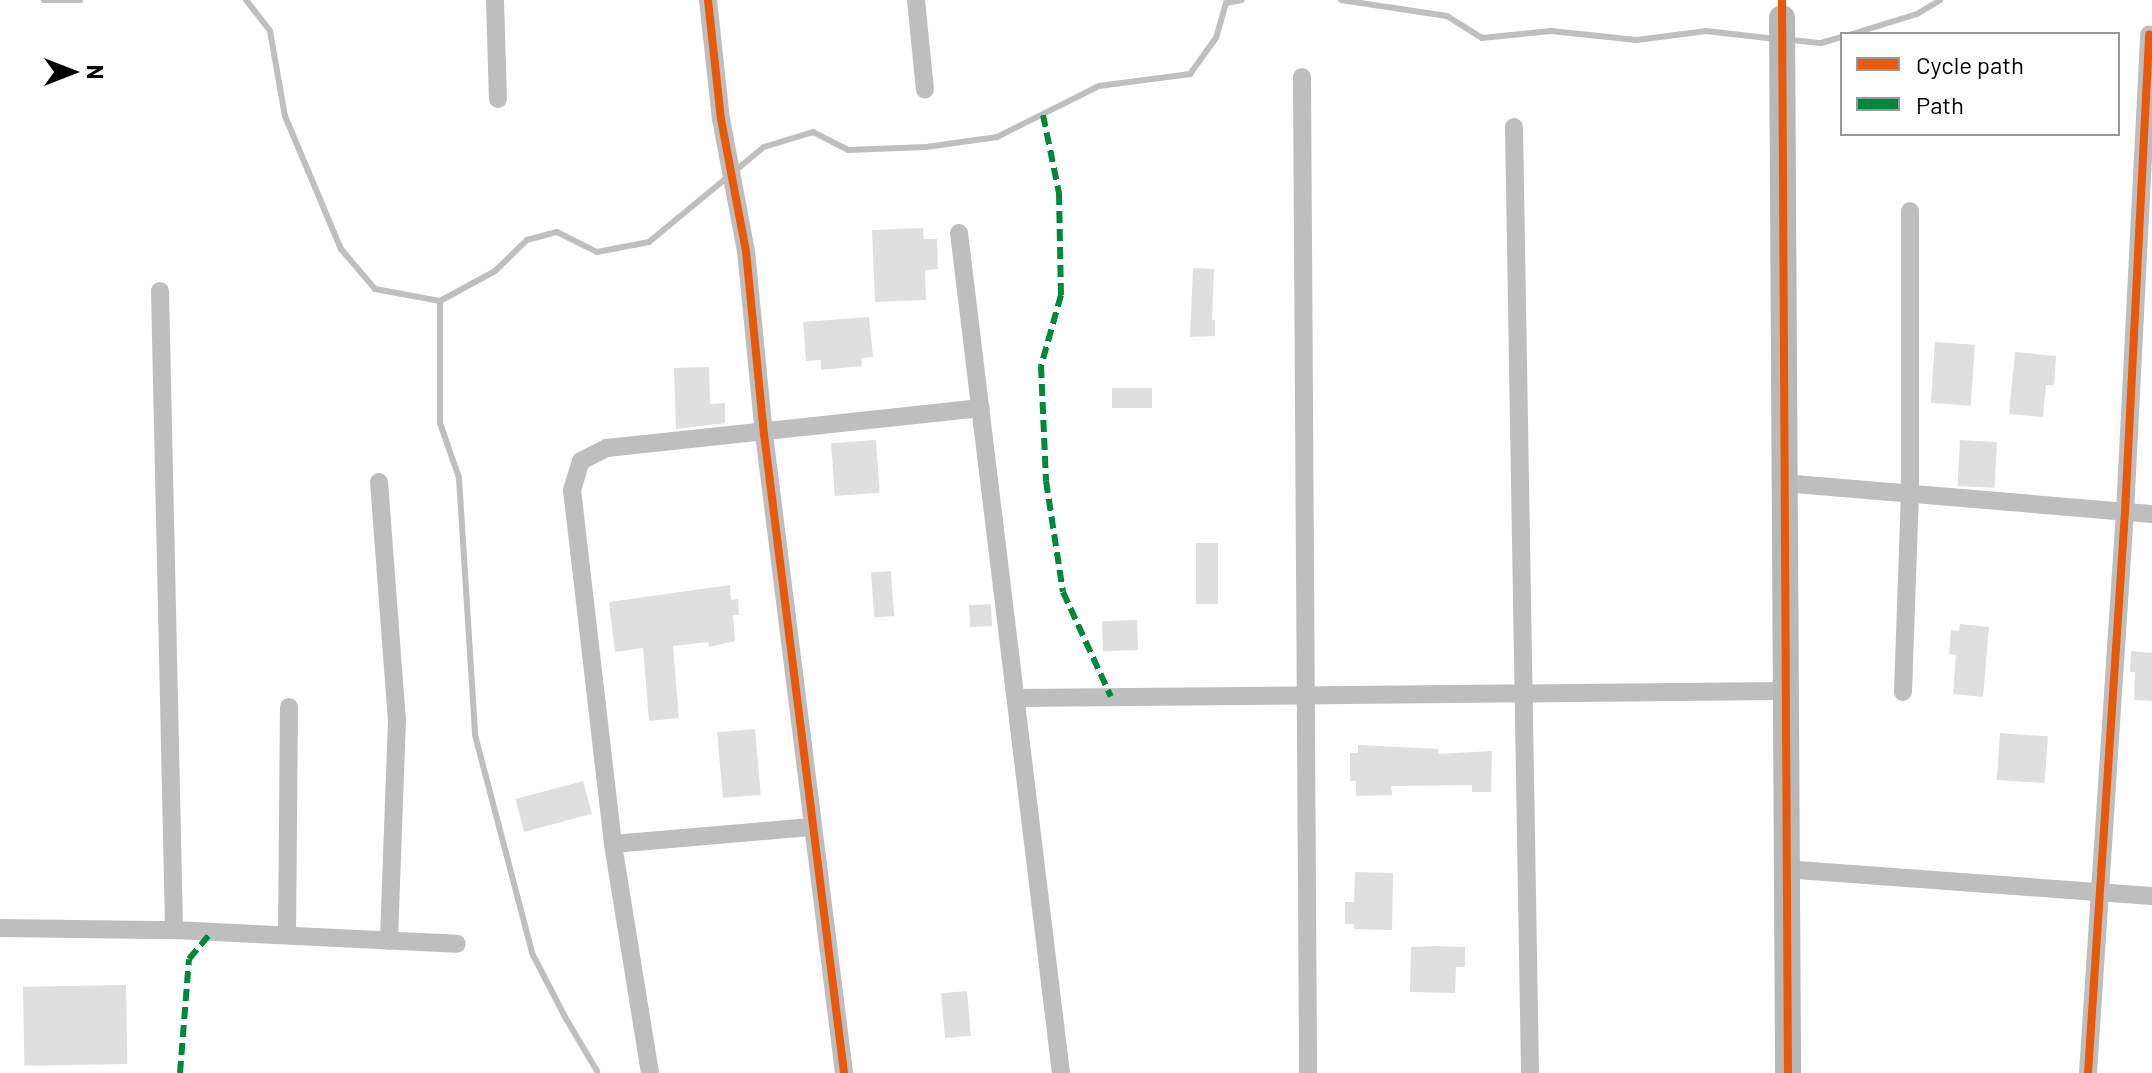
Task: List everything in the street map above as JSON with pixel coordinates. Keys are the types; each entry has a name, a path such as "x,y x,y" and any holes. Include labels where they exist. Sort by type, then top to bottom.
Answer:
{"street":[{"path":"495,0 498,99"},
{"path":"708,0 721,119 746,251 810,827 844,1073"},
{"path":"916,0 925,90"},
{"path":"1782,9 1784,869 1788,1073"},
{"path":"2088,1073 2125,512 2149,35"},
{"path":"1302,77 1303,695 1308,1073"},
{"path":"1514,127 1530,1073"},
{"path":"1903,692 1910,494 1910,211"},
{"path":"959,233 1061,1073"},
{"path":"160,291 174,930"},
{"path":"650,1073 613,844 572,490 581,461 607,448 764,434 981,408"},
{"path":"379,482 397,720 389,941"},
{"path":"1783,483 2152,514"},
{"path":"1016,698 1784,691"},
{"path":"287,935 289,707"},
{"path":"613,844 810,827"},
{"path":"1784,869 2152,896"},
{"path":"0,928 174,930 457,944"}],"building":[{"path":"923,228 924,239 937,239 938,269 925,270 926,300 875,302 872,230"},
{"path":"1193,268 1214,269 1212,320 1215,320 1215,336 1190,337"},
{"path":"869,317 873,357 861,358 862,366 821,370 821,360 806,361 803,322"},
{"path":"1935,342 1975,345 1971,406 1931,403"},
{"path":"2015,352 2056,356 2054,385 2046,385 2043,417 2009,414"},
{"path":"709,367 710,404 725,403 725,423 676,429 674,368"},
{"path":"1112,388 1152,388 1152,408 1112,408"},
{"path":"876,440 880,493 835,496 831,443"},
{"path":"1960,440 1997,442 1995,488 1958,486"},
{"path":"1196,543 1218,543 1218,604 1196,604"},
{"path":"891,571 894,616 874,617 871,572"},
{"path":"730,585 731,600 738,599 739,615 733,615 735,641 709,647 708,642 673,646 679,718 649,721 643,648 615,652 609,602"},
{"path":"991,604 992,626 970,627 969,605"},
{"path":"1137,620 1138,650 1103,651 1102,621"},
{"path":"1960,624 1989,627 1983,697 1953,694 1956,655 1949,654 1951,630 1959,631"},
{"path":"2131,651 2152,653 2152,701 2134,700 2135,672 2130,672"},
{"path":"755,729 761,795 723,798 717,732"},
{"path":"2000,733 2048,736 2045,783 1997,780"},
{"path":"1358,745 1438,749 1438,754 1492,751 1491,792 1472,792 1472,785 1391,786 1392,795 1356,796 1356,781 1350,781 1350,753 1358,753"},
{"path":"583,781 592,814 524,832 515,799"},
{"path":"1355,872 1393,873 1392,930 1354,929 1354,924 1345,924 1345,902 1354,902"},
{"path":"1411,947 1465,947 1465,967 1456,967 1455,993 1410,992"},
{"path":"126,985 127,1064 24,1066 23,987"},
{"path":"967,991 971,1036 945,1038 941,993"}],"waterway":[{"path":"44,0 80,0"},
{"path":"246,0 270,31 285,116 341,249 375,289 440,301 495,271 527,240 557,232 597,252 649,242 764,147 813,132 848,150 926,147 997,137 1099,86 1190,74 1216,38 1226,3 1242,0"},
{"path":"1341,0 1447,16 1482,38 1551,31 1637,40 1706,31 1776,39"},
{"path":"1858,32 1917,14 1940,0"},
{"path":"1791,40 1821,43 1840,38"},
{"path":"440,301 440,423 459,478 475,735 532,953 597,1071"}],"marked path":[{"path":"1043,115 1059,193 1061,295 1041,366 1046,481 1063,592 1111,697"},
{"path":"180,1073 189,959 212,932"}],"cycle path":[{"path":"708,0 721,119 746,251 764,434 844,1073"},
{"path":"1782,0 1788,1073"},
{"path":"2088,1073 2125,512 2149,35"}]}
